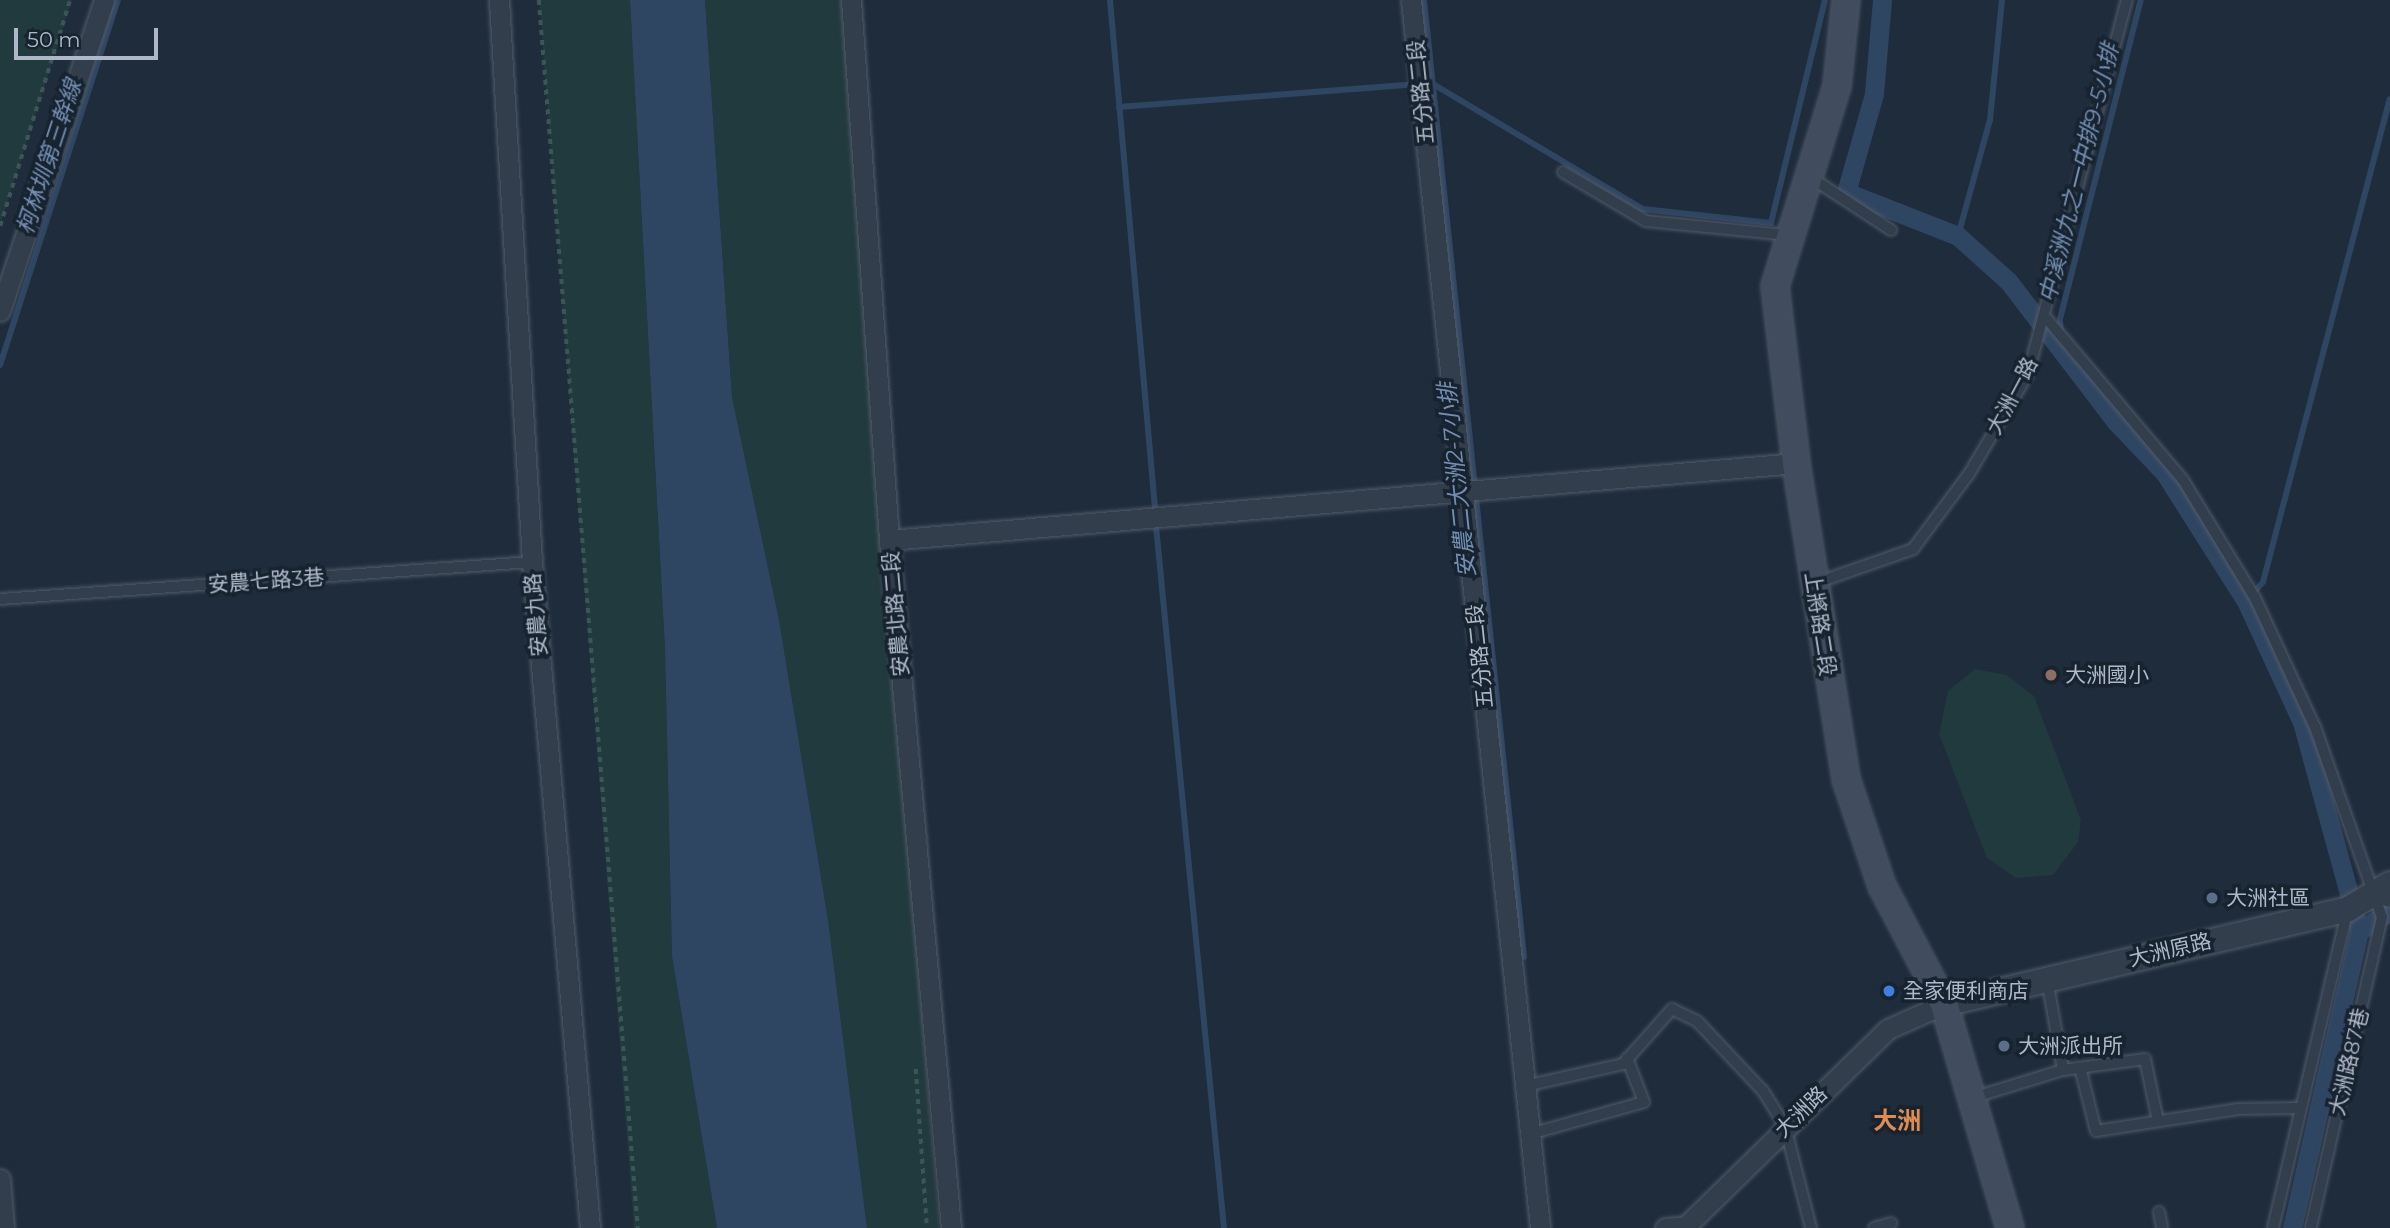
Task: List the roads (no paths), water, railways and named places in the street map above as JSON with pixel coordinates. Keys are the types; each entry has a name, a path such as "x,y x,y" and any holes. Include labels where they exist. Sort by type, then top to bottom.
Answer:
{"main road":[{"name":"上將路二段","path":"1846,0 1837,86 1775,286 1796,463 1813,584 1846,779 1882,886 1944,1004 2010,1228"}],"street":[{"path":"0,312 104,0"},
{"name":"安農九路","path":"499,0 532,562 590,1228"},
{"name":"安農北路二段","path":"851,0 890,540 951,1228"},
{"name":"五分路二段","path":"1411,0 1540,1228"},
{"path":"890,540 1462,487 1796,463"},
{"name":"大洲原路","path":"1944,1004 2348,909 2384,894"},
{"name":"大洲路","path":"1665,1228 1686,1227 1785,1126 1888,1029 1944,1004"},
{"path":"0,1179 4,1228"}],"lane":[{"name":"大洲一路","path":"1813,584 1913,550 1969,474 2028,373 2047,319 2127,0"},
{"path":"1563,172 1646,221 1791,235"},
{"path":"1809,176 1891,230"},
{"name":"大洲路87巷","path":"2047,319 2183,480 2255,598 2315,727 2384,894 2382,918 2311,1228"},
{"name":"安農七路3巷","path":"0,599 532,562"},
{"path":"2273,1228 2348,909"},
{"path":"2047,978 2063,1070"},
{"path":"1525,1086 1623,1064 1672,1009 1697,1021 1763,1091 1785,1126 1811,1228"},
{"path":"1530,1134 1644,1102 1627,1058"},
{"path":"1972,1098 2063,1070 2081,1071 2145,1059 2158,1121"},
{"path":"2081,1071 2096,1131 2158,1121 2300,1108"},
{"path":"2158,1212 2162,1228"},
{"path":"1874,1228 1891,1223"}],"water":[{"path":"630,0 705,0 732,397 779,620 828,920 867,1228 717,1228 672,956 665,649"}],"waterway":[{"name":"柯林圳第三幹線","path":"0,365 118,0"},
{"path":"1110,0 1155,508"},
{"name":"安農二大洲2-7小排","path":"1424,0 1524,957"},
{"path":"1433,84 1643,209 1771,223 1825,0"},
{"path":"1882,0 1874,94 1846,192 1958,236 2009,282 2116,422 2164,472 2246,601 2302,722 2359,931"},
{"path":"1958,236 1990,120 2002,0"},
{"name":"中溪洲九之一中排9-5小排","path":"2063,355 2060,319 2141,0"},
{"path":"1119,107 1415,84"},
{"path":"2246,601 2263,582 2390,99"},
{"path":"1156,526 1224,1228"},
{"path":"2292,1228 2359,931 2390,912"}],"place":[{"name":"大洲國小","path":"2051,675"},
{"name":"大洲社區","path":"2212,898"},
{"name":"全家便利商店","path":"1889,991"},
{"name":"大洲派出所","path":"2004,1046"}],"district":[{"name":"大洲","path":"1897,1121"}]}
